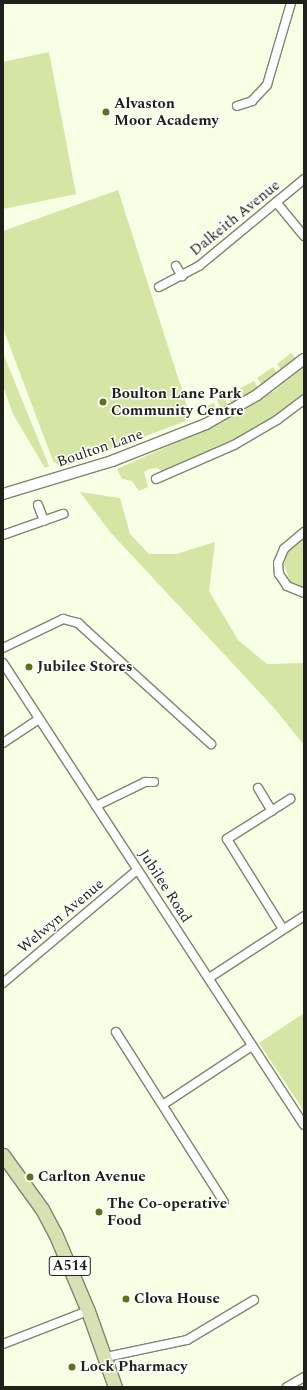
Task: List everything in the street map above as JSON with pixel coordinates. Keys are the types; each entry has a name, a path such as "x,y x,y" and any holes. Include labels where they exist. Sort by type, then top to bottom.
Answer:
{"main road":[{"name":"A514","path":"3,1156 42,1209 55,1233 88,1311 116,1387"}],"street":[{"path":"237,106 252,101 267,85 291,3"},
{"name":"Dalkeith Avenue","path":"159,287 182,276 224,246 304,179"},
{"path":"276,202 304,236"},
{"name":"Dalkeith Avenue","path":"176,266 182,276"},
{"name":"Boulton Lane","path":"3,494 112,461 206,424 266,390 304,359"},
{"path":"156,479 234,445 276,420 304,400"},
{"path":"38,505 44,521"},
{"path":"3,535 63,514"},
{"path":"304,532 284,549 278,563 279,574 287,586 304,593"},
{"path":"3,648 63,619 78,623 211,744"},
{"name":"Jubilee Road","path":"3,663 38,719 304,1125"},
{"path":"3,743 38,719"},
{"path":"96,806 145,782 154,782"},
{"path":"258,788 272,811"},
{"path":"283,929 227,839 290,800"},
{"name":"Welwyn Avenue","path":"3,983 137,870"},
{"path":"208,978 304,916"},
{"path":"116,1032 164,1104 224,1202"},
{"path":"164,1104 252,1046"},
{"path":"106,1357 187,1340 254,1300"},
{"path":"3,1344 88,1311"},
{"path":"287,1387 304,1377"}],"green space":[{"path":"49,52 76,194 3,209 3,62"},
{"path":"118,190 189,412 186,421 65,466 58,465 53,461 3,328 3,231"},
{"path":"3,353 49,466 45,468 13,414 3,386"},
{"path":"291,353 298,360 283,372 277,364"},
{"path":"304,366 304,396 270,420 230,443 164,472 157,468 149,469 144,472 148,487 139,491 132,481 122,479 117,469 220,423 274,391"},
{"path":"273,367 278,375 263,386 257,378"},
{"path":"254,381 260,390 245,398 240,388"},
{"path":"236,391 242,400 232,406 227,395"},
{"path":"225,397 228,408 222,411 217,400"},
{"path":"214,403 218,414 209,418 205,407"},
{"path":"80,492 120,498 130,534 149,554 176,554 215,542 209,591 238,640 267,664 304,663 304,745 275,709 111,533"},
{"path":"304,538 304,587 290,582 284,564 286,553"},
{"path":"304,1013 304,1111 259,1043"}],"place":[{"name":"Alvaston Moor Academy","path":"106,112"},
{"name":"Boulton Lane Park Community Centre","path":"103,402"},
{"name":"Jubilee Stores","path":"29,667"},
{"name":"Carlton Avenue","path":"30,1177"},
{"name":"The Co-operative Food","path":"99,1212"},
{"name":"Clova House","path":"126,1299"},
{"name":"Lock Pharmacy","path":"72,1367"}]}
